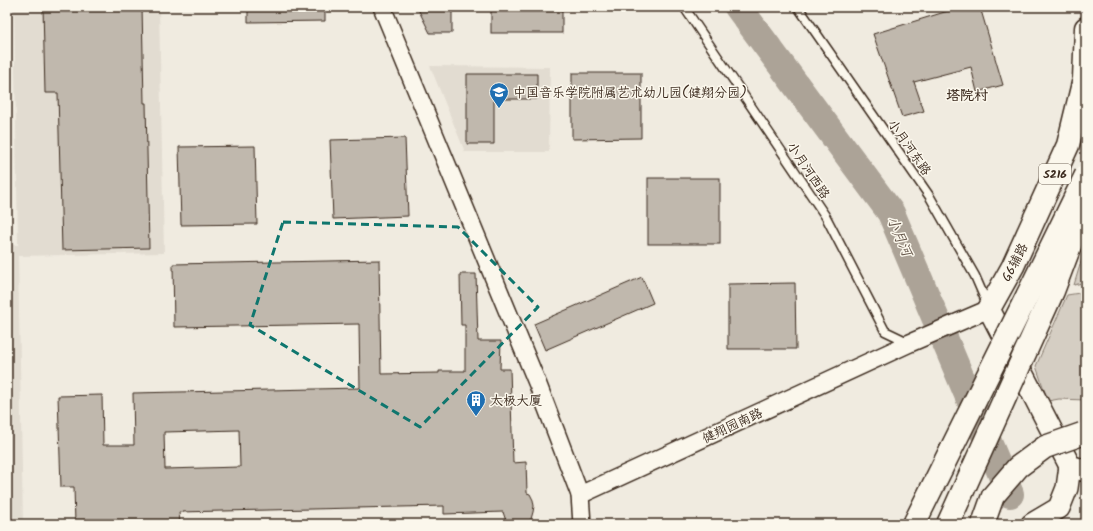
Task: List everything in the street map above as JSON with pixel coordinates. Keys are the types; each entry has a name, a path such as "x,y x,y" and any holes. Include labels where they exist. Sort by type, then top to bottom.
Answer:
{"main road":[{"name":"G6辅路","path":"989,309 1013,266 1068,145 1084,79 1086,28"},
{"path":"914,524 1086,175"},
{"path":"948,524 1053,291 1082,217 1086,199"},
{"path":"983,524 993,496 1018,467 1045,447 1082,434"}],"street":[{"path":"382,7 538,385 580,495 582,524"},
{"path":"989,309 1078,469 1067,488 1059,508 1032,524"},
{"name":"健翔园南路","path":"580,495 910,343 989,309"}],"lane":[{"name":"小月河西路","path":"684,7 826,217 885,331 910,343"},
{"name":"小月河东路","path":"798,7 930,197 975,276 989,309"}],"highlighted area":[{"path":"283,222 458,227 538,307 420,427 250,325"}],"shaded area":[{"path":"14,7 159,7 164,253 18,256 23,524 7,524 7,245 18,245"},
{"name":"中国音乐学院附属艺术幼儿园(健翔分园)","path":"430,66 550,67 549,152 465,152"},
{"path":"1086,245 1086,282 1074,285"},
{"path":"1086,292 1086,400 1059,399 1048,401 1036,366 1067,295"}],"building":[{"path":"43,7 142,7 144,103 146,103 149,248 62,250 58,93 45,93"},
{"path":"248,7 325,7 325,21 248,22"},
{"path":"417,7 452,7 452,33 430,33"},
{"path":"491,7 562,7 562,33 491,33"},
{"path":"961,7 980,7 1003,85 977,92 971,67 914,82 924,111 902,117 873,34"},
{"path":"572,73 641,73 641,138 572,139"},
{"path":"467,74 537,74 537,99 494,99 494,144 467,144"},
{"path":"405,138 408,216 333,219 330,140"},
{"path":"255,146 257,224 181,225 179,147"},
{"path":"648,178 720,178 720,244 648,244"},
{"path":"379,260 381,374 465,371 465,325 461,325 460,274 476,274 478,341 501,341 500,369 510,369 513,463 526,462 527,493 530,494 534,506 531,519 526,524 509,524 506,521 503,512 444,514 444,506 179,512 180,524 75,524 74,487 61,487 58,396 102,395 103,445 134,445 133,393 360,388 359,324 174,327 173,264","holes":["239,430 240,467 165,469 164,432"]},
{"path":"642,277 653,303 545,350 534,324"},
{"path":"795,283 796,349 728,349 728,284"}],"waterway":[{"name":"小月河","path":"738,7 891,213 1010,494"}],"place":[{"name":"中国音乐学院附属艺术幼儿园(健翔分园)","path":"499,109"},
{"name":"太极大厦","path":"476,417"}],"district":[{"name":"塔院村","path":"967,95"}]}
